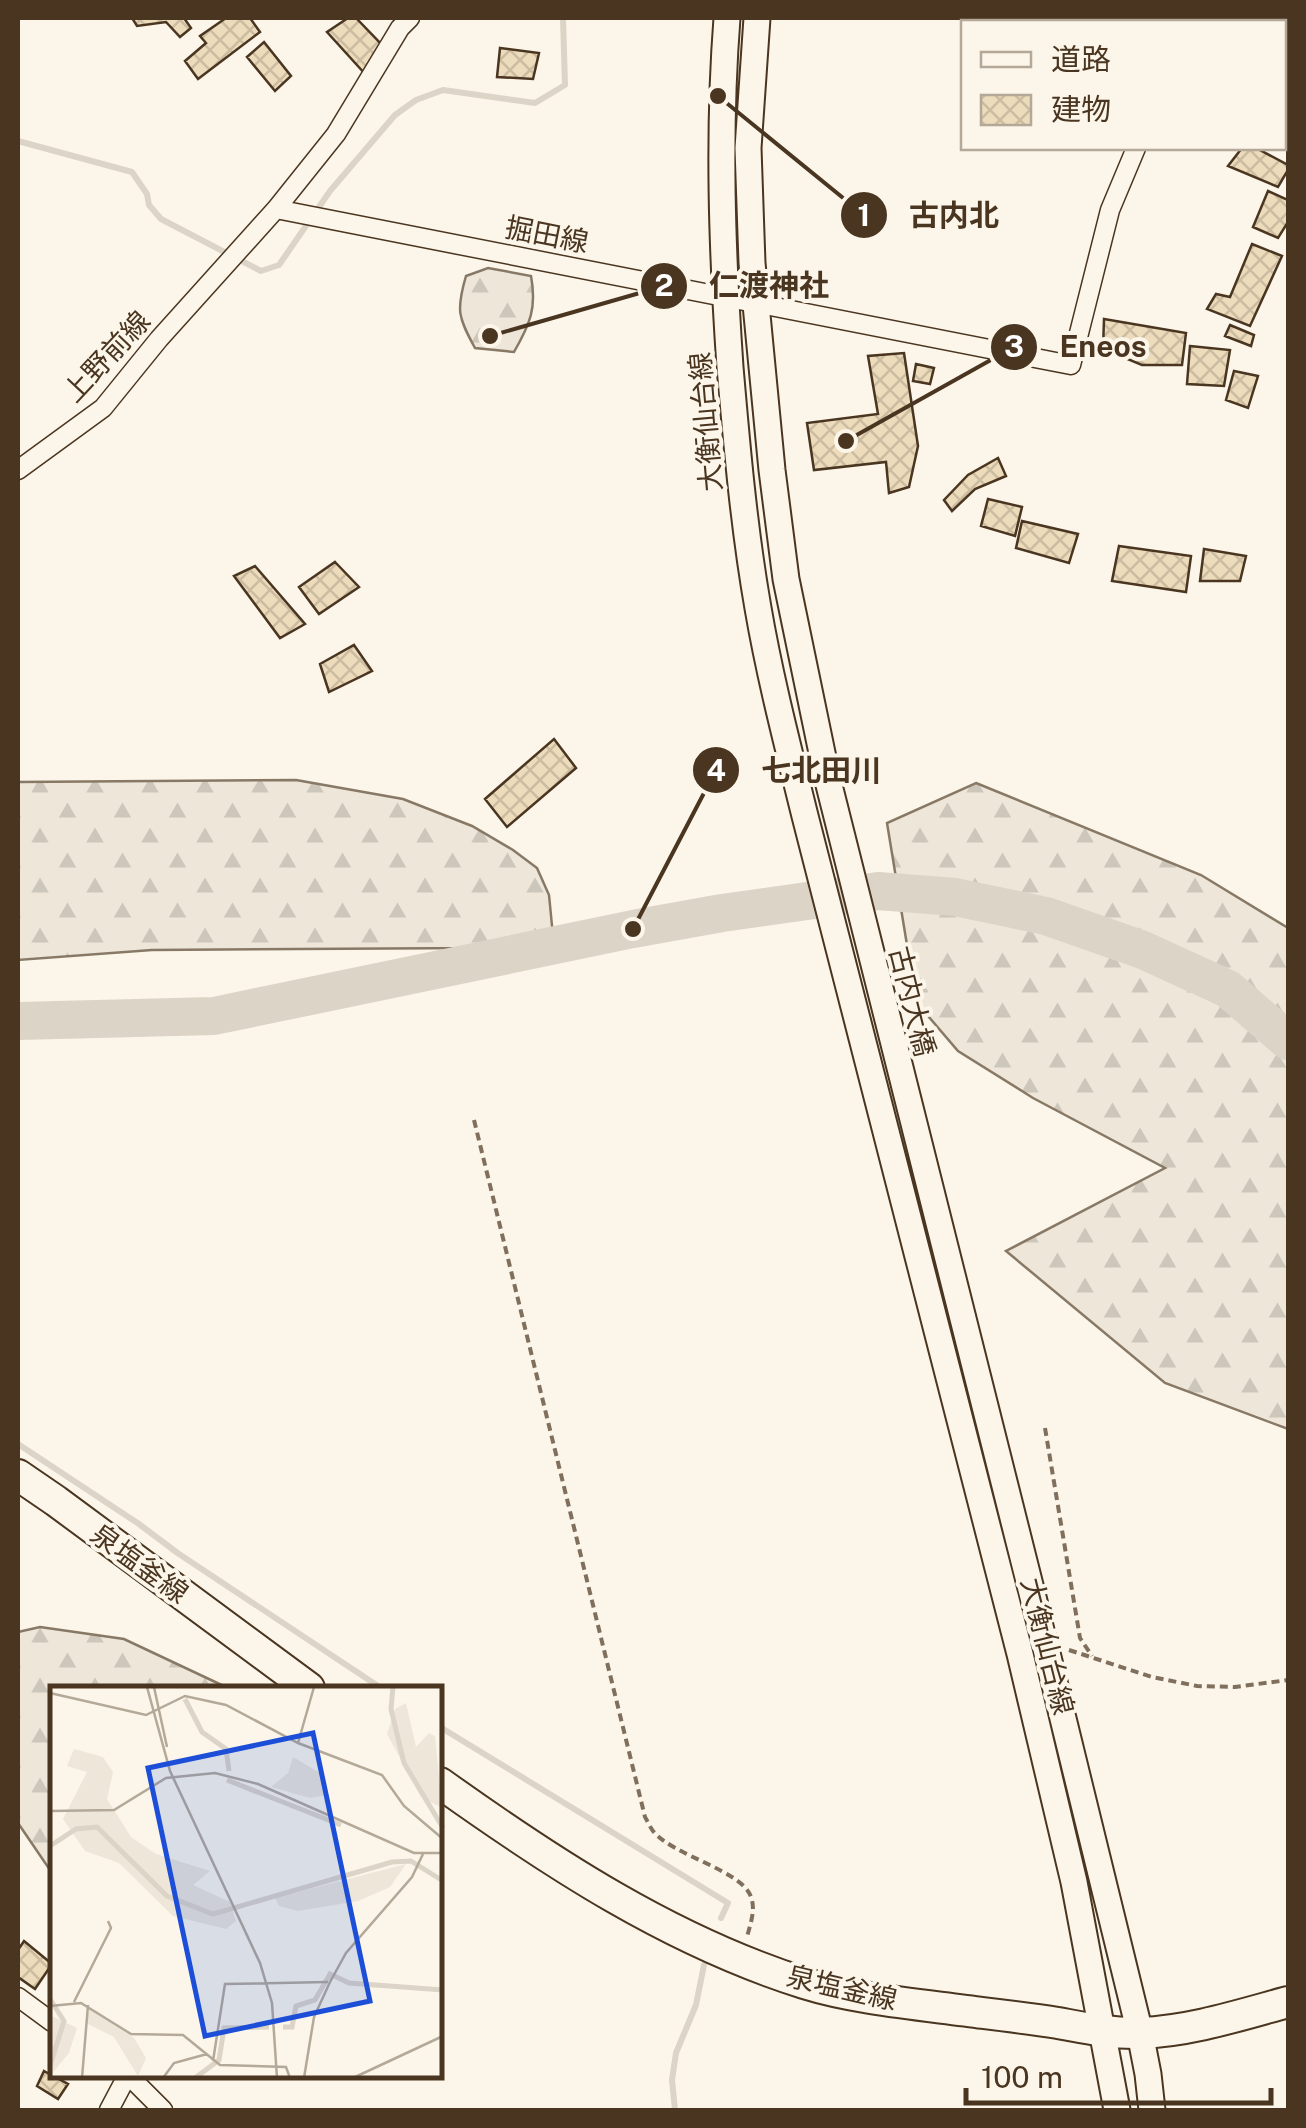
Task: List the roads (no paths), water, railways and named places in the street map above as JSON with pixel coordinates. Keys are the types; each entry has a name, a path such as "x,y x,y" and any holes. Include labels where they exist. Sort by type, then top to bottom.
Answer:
{"main road":[{"name":"大衡仙台線","path":"727,18 720,161 725,297 745,528 772,684 1020,1654 1074,1882 1117,2110"},
{"path":"757,18 748,148 752,263 786,579 827,777 797,784"},
{"name":"古内大橋","path":"827,777 933,1207"},
{"name":"大衡仙台線","path":"933,1207 1140,2033 1152,2110"},
{"name":"泉塩釜線","path":"18,1476 306,1686"},
{"name":"泉塩釜線","path":"442,1784 501,1828 624,1903 742,1961 807,1984 1102,2032 1186,2028 1288,2002"}],"street":[{"path":"276,209 336,134 400,28 410,18"},
{"name":"掘田線","path":"276,209 1071,365 1110,210 1135,150"},
{"name":"上野前線","path":"18,470 104,408 159,339 276,209"},
{"path":"18,1997 50,2021"},
{"path":"109,2110 127,2078"},
{"path":"130,2078 163,2110"}],"waterway":[{"path":"18,141 132,172 161,219 261,271 279,265 330,191 395,115 416,100 443,90 535,103 565,85 563,18"},
{"path":"1078,18 1091,20"},
{"path":"18,1021 214,1016 633,929 878,891 955,897 1046,916 1143,950 1228,989 1288,1041"},
{"path":"18,1444 378,1686"},
{"path":"442,1728 728,1903 721,1918"},
{"path":"675,2110 672,2080 676,2053 696,2005 704,1965"}],"place":[{"name":"古内北","path":"718,96"},
{"name":"仁渡神社","path":"490,336"},
{"name":"Eneos","path":"846,441"},
{"name":"七北田川","path":"633,929"}]}
